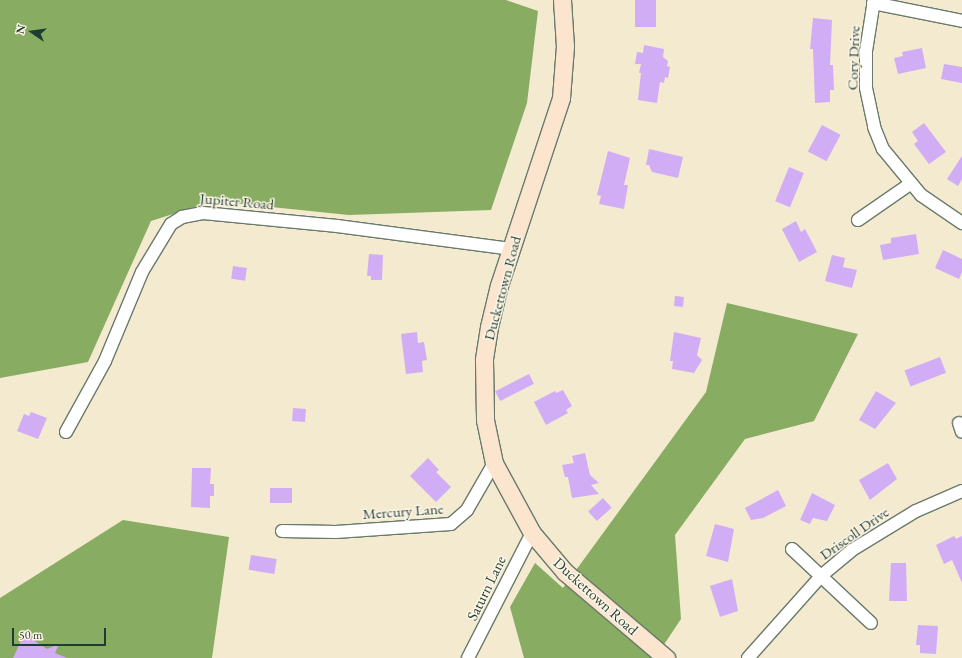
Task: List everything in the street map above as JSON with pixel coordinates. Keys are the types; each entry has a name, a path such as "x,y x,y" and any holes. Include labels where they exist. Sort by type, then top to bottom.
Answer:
{"street":[{"name":"Duckettown Road","path":"562,0 565,46 561,98 499,285 484,360 485,420 494,463 532,533 566,572 666,658"},
{"path":"874,2 962,21"},
{"name":"Cory Drive","path":"874,2 866,65 869,106 883,149 910,184 935,206 962,223"},
{"path":"858,220 910,184"},
{"name":"Jupiter Road","path":"66,432 105,361 142,272 171,224 182,217 203,212 337,226 512,249"},
{"name":"Mercury Lane","path":"282,531 336,532 452,524 468,510 494,463"},
{"name":"Driscoll Drive","path":"748,658 821,576 852,550 916,511 962,491"},
{"name":"Saturn Lane","path":"468,658 532,533"},
{"path":"792,550 871,623"}],"green space":[{"path":"0,0 506,0 538,11 527,103 491,210 349,215 214,201 151,221 88,362 0,378"},
{"path":"727,303 858,334 814,421 745,439 675,535 681,619 655,658 524,658 510,607 535,563 563,588 706,392"},
{"path":"123,520 229,537 212,658 0,658 0,598"}],"building":[{"path":"635,0 656,0 656,27 635,27"},
{"path":"813,18 832,20 830,65 833,65 834,90 830,90 830,102 815,103 813,49 810,49"},
{"path":"644,45 664,49 663,57 668,61 667,66 670,67 668,78 665,77 664,83 660,82 657,103 638,100 641,73 639,73 641,64 635,64 637,52 643,53"},
{"path":"922,48 926,68 898,74 894,58 903,56 902,52"},
{"path":"944,64 962,67 962,83 941,79"},
{"path":"924,123 946,152 929,164 914,144 918,141 912,132"},
{"path":"822,125 841,135 826,161 808,151"},
{"path":"649,149 683,157 678,178 652,172 649,165 646,165"},
{"path":"608,151 630,158 624,185 628,185 624,209 599,204 601,196 597,195"},
{"path":"962,156 962,179 958,186 947,179"},
{"path":"789,167 804,173 790,207 775,201"},
{"path":"796,221 801,232 805,229 817,252 799,262 782,229"},
{"path":"916,234 919,254 883,260 880,245 891,243 891,238"},
{"path":"943,250 962,259 962,272 959,279 935,268"},
{"path":"369,254 383,255 382,280 371,280 371,276 367,276"},
{"path":"832,255 845,258 843,267 857,270 852,288 825,281"},
{"path":"233,266 247,268 245,281 231,279"},
{"path":"675,296 684,297 683,307 674,306"},
{"path":"417,332 418,343 424,342 427,360 422,361 423,372 406,374 401,334"},
{"path":"674,332 701,338 697,355 702,360 694,373 672,369 673,361 670,361"},
{"path":"940,357 946,373 911,386 905,371"},
{"path":"529,374 534,384 500,401 495,391"},
{"path":"563,390 572,406 566,410 568,413 546,425 534,402 555,391 556,393"},
{"path":"876,391 896,403 875,429 859,420"},
{"path":"293,408 306,409 305,422 292,421"},
{"path":"31,412 47,418 38,439 17,431 24,414 29,416"},
{"path":"585,453 590,475 599,483 591,485 599,494 572,498 568,477 565,477 562,465 574,463 572,456"},
{"path":"428,458 439,470 436,472 451,487 436,502 410,476"},
{"path":"888,463 897,479 870,500 859,480"},
{"path":"192,468 211,468 210,484 214,484 214,496 210,496 210,508 191,507"},
{"path":"270,488 292,488 292,503 270,503"},
{"path":"778,490 786,506 763,518 751,520 745,508"},
{"path":"812,493 835,505 827,521 813,518 810,524 800,520"},
{"path":"603,498 612,508 597,521 588,511"},
{"path":"715,524 734,529 728,562 706,556"},
{"path":"954,536 956,539 962,536 962,583 952,560 944,564 936,545"},
{"path":"251,555 277,559 274,574 249,570"},
{"path":"891,563 906,563 907,601 889,601"},
{"path":"732,579 738,611 720,617 710,586"},
{"path":"918,625 938,626 936,654 920,653 920,645 916,645"},
{"path":"24,634 47,649 59,644 55,653 67,658 13,658"}]}
